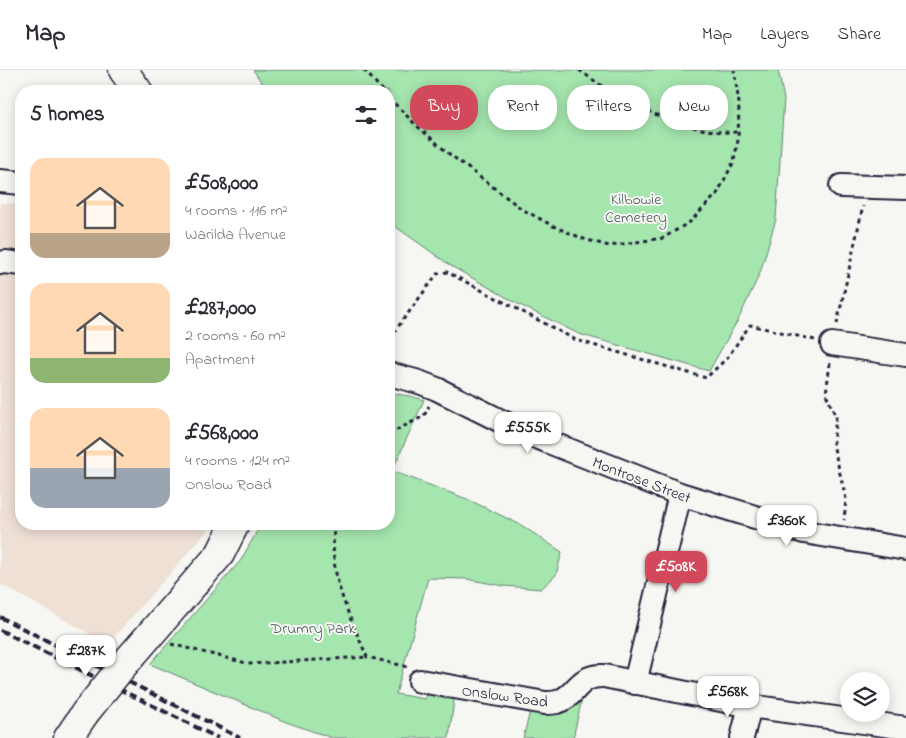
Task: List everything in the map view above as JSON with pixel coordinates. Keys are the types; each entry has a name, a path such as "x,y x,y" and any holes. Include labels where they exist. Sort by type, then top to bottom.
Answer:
{"street":[{"path":"124,70 134,85"},
{"path":"0,181 15,182"},
{"path":"841,186 906,188"},
{"path":"0,263 15,263"},
{"path":"832,344 906,355"},
{"name":"Montrose Street","path":"395,376 437,389 521,431 680,494 804,532 843,540 906,548"},
{"path":"635,683 680,494"},
{"path":"68,738 85,713 121,668 220,554 233,530"},
{"name":"Onslow Road","path":"420,682 545,703 556,703 568,696 585,679 594,676 604,676 750,706 906,728"},
{"path":"742,738 750,706"}],"path":[{"path":"364,70 378,85"},
{"path":"579,70 618,97 678,122 710,132 738,132"},
{"path":"395,104 416,126 448,153 522,209 552,226 584,240 609,246 663,238 690,222 717,194 734,161 738,132 739,103 734,70"},
{"path":"843,540 846,499 833,444 836,417 826,394 832,344 866,188"},
{"path":"395,331 437,274 447,272 576,340 706,378 727,358 750,325 832,344"},
{"path":"395,431 424,416 437,389"},
{"path":"333,530 333,564 340,594 367,657"},
{"path":"146,639 250,664 367,657 411,667 420,682"}],"shaded area":[{"path":"0,203 15,204 15,530 208,530 108,644 0,584"}],"green space":[{"name":"Kilbowie Cemetery","path":"253,70 778,70 784,99 776,219 760,273 739,318 709,371 579,334 518,304 451,266 395,226 395,85 264,85"},
{"name":"Drumry Park","path":"395,394 424,400 395,464"},
{"name":"Drumry Park","path":"395,472 467,499 521,525 562,552 556,575 541,589 504,586 466,579 428,578 396,694 425,699 430,688 455,692 449,738 332,738 286,722 150,664 241,560 258,530 395,530"},
{"path":"584,690 573,738 523,738 531,708"}],"railway":[{"path":"0,617 240,738"},
{"path":"0,630 218,738"}]}
